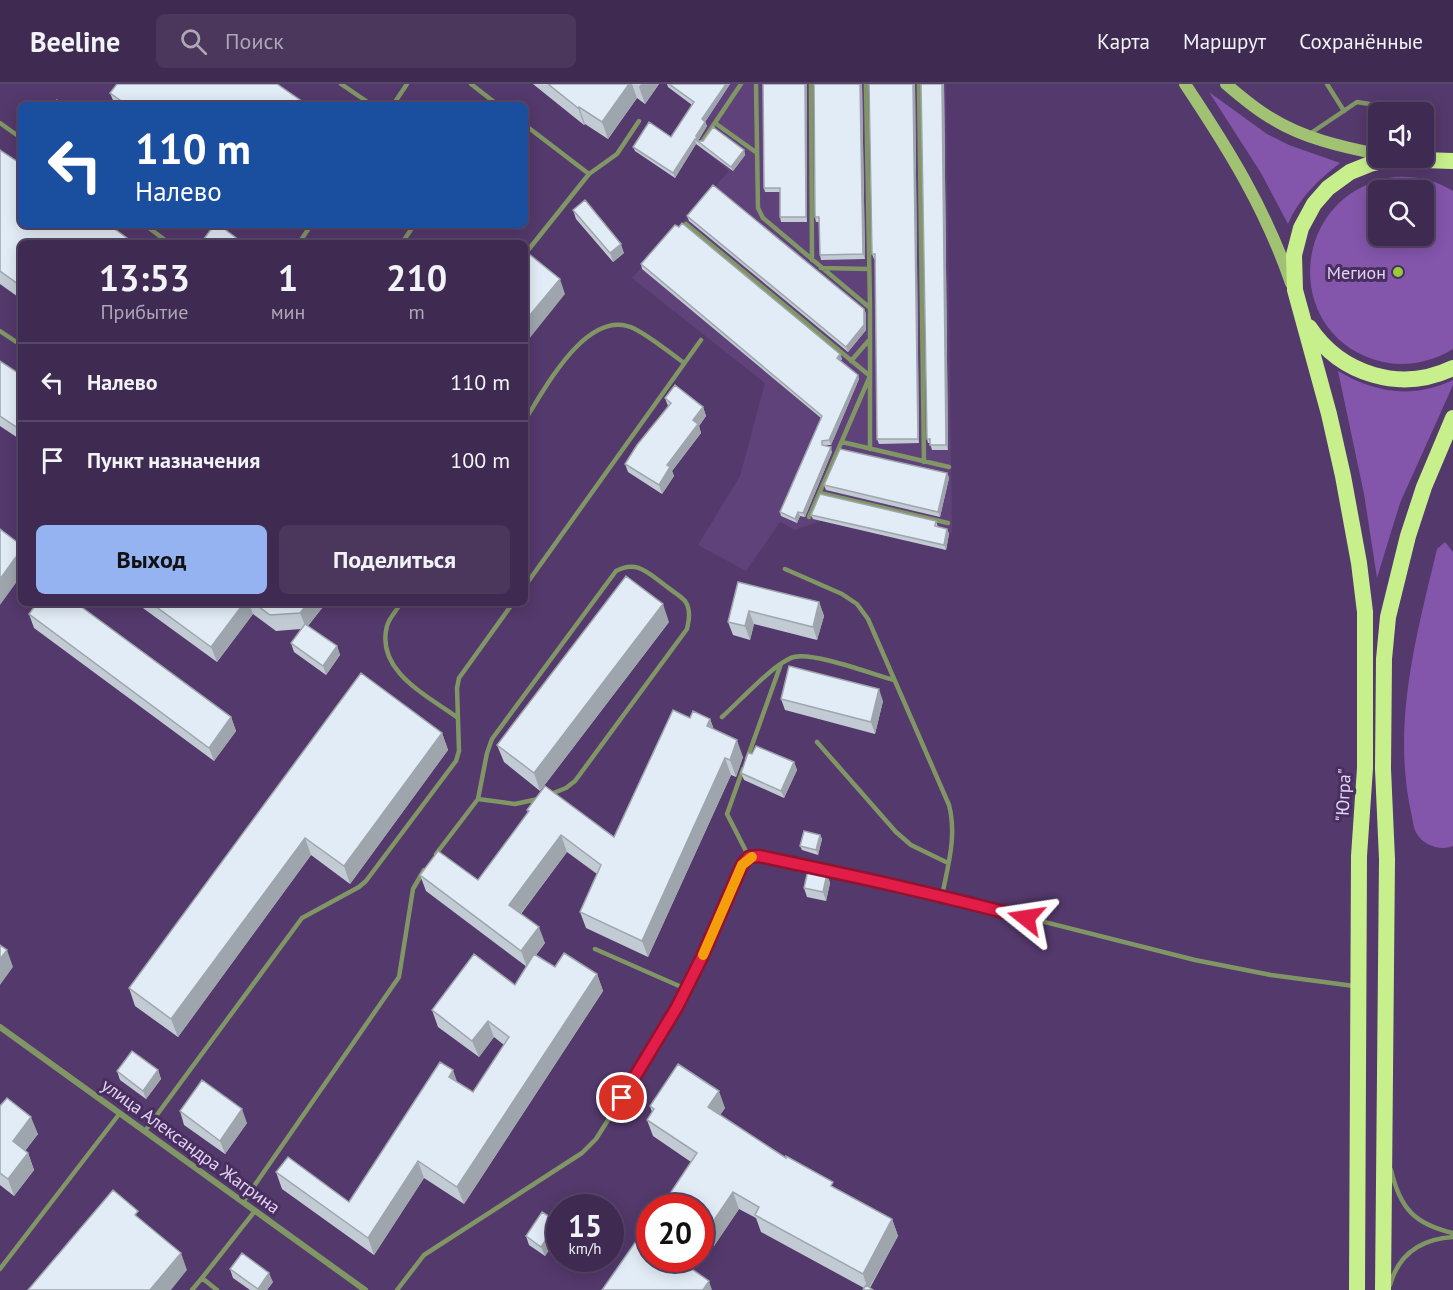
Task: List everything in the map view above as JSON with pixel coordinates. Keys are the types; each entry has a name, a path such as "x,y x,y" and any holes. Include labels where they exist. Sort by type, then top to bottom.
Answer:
{"highway":[{"name":"\"Югра\"","path":"1434,159 1453,161"},
{"name":"\"Югра\"","path":"1434,162 1453,171"},
{"name":"\"Югра\"","path":"1357,1290 1359,856 1365,768 1365,612 1359,563 1343,476 1293,276 1294,255 1300,228 1314,204 1328,188 1350,172 1368,165"},
{"name":"\"Югра\"","path":"1299,307 1310,328 1327,349 1349,366 1368,374 1394,379 1415,379 1453,368"},
{"path":"1383,1290 1387,859 1383,769 1384,659 1388,617 1408,536 1424,487 1453,418"}],"main road":[{"path":"1185,84 1258,202 1274,236 1299,307"},
{"path":"1226,84 1272,119 1330,143 1368,152"}],"street":[{"name":"улица Александра Жагрина","path":"0,1027 365,1290"}],"lane":[{"path":"341,84 368,102"},
{"path":"395,102 407,84"},
{"path":"471,84 494,102"},
{"path":"702,142 741,84"},
{"path":"756,84 758,208 760,213 763,218 870,308"},
{"path":"811,84 812,260"},
{"path":"866,84 870,449"},
{"path":"919,84 924,462"},
{"path":"1327,84 1344,111"},
{"path":"1307,135 1357,102 1368,104"},
{"path":"528,250 589,174 617,154 639,121"},
{"path":"0,123 18,136"},
{"path":"715,123 757,153"},
{"path":"528,127 589,174"},
{"path":"686,224 870,376"},
{"path":"149,228 165,240"},
{"path":"821,268 869,269"},
{"path":"528,416 573,351 596,330 608,325 635,328 684,363"},
{"path":"0,331 18,343"},
{"path":"851,361 870,339"},
{"path":"528,582 701,340"},
{"path":"809,517 870,376"},
{"path":"842,442 949,467"},
{"path":"820,493 948,523"},
{"path":"432,859 478,799 492,739 616,571 623,567 642,568 685,601 690,618 687,629 575,781 566,788 531,802 515,804 478,799"},
{"path":"785,569 842,594 857,604 868,620 949,805 953,822 953,838 942,896"},
{"path":"399,606 387,625 386,652 393,669 458,718"},
{"path":"145,1131 302,918 358,887 380,862 456,761 459,751 457,688 459,678 511,606"},
{"path":"722,717 781,663 793,657 816,658 894,680"},
{"path":"749,857 727,814 781,663"},
{"path":"817,742 910,845 948,863"},
{"path":"397,1290 424,1255 591,1145 663,1033 686,989 742,865 749,857 759,856 942,896 1195,960 1308,981 1360,987"},
{"path":"243,1202 399,977 414,889 425,868"},
{"path":"595,949 686,989"},
{"path":"0,1269 120,1113"},
{"path":"1385,1130 1396,1190 1407,1210 1419,1221 1453,1235"},
{"path":"192,1290 255,1211"},
{"path":"1388,1290 1394,1272 1411,1250 1438,1238 1453,1235"},
{"path":"202,1278 217,1290"}],"shaded area":[{"path":"709,84 946,84 952,533 949,534 946,550 821,521 795,530 780,522 746,571 698,545 740,476 765,383 632,278 729,171 679,130"},
{"path":"1209,92 1267,134 1289,145 1340,163 1310,190 1288,224 1261,173"},
{"path":"1395,177 1427,180 1385,180"},
{"path":"1434,182 1453,191 1453,349 1428,360 1410,364 1383,362 1350,348 1326,325 1313,297 1310,266 1317,236 1334,209 1360,188 1368,185 1368,246 1434,246"},
{"path":"1338,371 1380,389 1394,391 1423,390 1453,380 1453,385 1400,503 1377,578 1364,494"},
{"path":"1445,542 1453,552 1453,846 1443,848 1424,842 1415,830 1406,783 1404,749 1405,715 1414,648 1437,549"}],"building":[{"path":"117,84 277,84 303,102 123,102 110,93"},
{"path":"548,84 629,84 602,122 578,108"},
{"path":"669,84 726,84 702,119 705,122 696,136 697,140 695,139 673,173 633,147 649,122 671,137 694,102"},
{"path":"763,84 805,84 806,217 780,217 780,188 764,188"},
{"path":"814,84 860,84 863,254 820,255 819,217 815,217"},
{"path":"869,84 913,84 918,439 877,439 875,254 872,254"},
{"path":"921,84 942,84 946,445 930,445 930,439 927,439"},
{"path":"713,127 744,150 731,167 698,141 703,141"},
{"path":"0,150 18,162 18,228 113,228 130,240 18,240 18,284 0,271"},
{"path":"713,185 864,309 864,325 846,347 687,216"},
{"path":"585,200 621,244 610,253 573,210"},
{"path":"682,223 840,354 837,358 858,375 829,440 822,441 822,445 831,447 803,513 798,512 795,519 780,512 822,416 641,264 675,225 679,227"},
{"path":"212,228 223,228 239,240 203,240"},
{"path":"528,255 560,279 528,317"},
{"path":"0,361 18,373 18,428 0,416"},
{"path":"675,385 703,407 693,420 698,424 667,465 670,467 659,485 625,464 637,445 671,403 665,398"},
{"path":"840,449 947,473 938,512 824,485"},
{"path":"820,494 936,521 935,526 947,529 944,545 811,515"},
{"path":"0,529 18,543 18,554 0,579"},
{"path":"626,576 663,604 534,773 497,745"},
{"path":"738,582 819,602 813,627 749,611 745,626 728,622"},
{"path":"35,606 80,606 231,717 209,748 29,614"},
{"path":"155,606 242,606 211,647"},
{"path":"258,606 306,606 300,613 270,615"},
{"path":"305,624 337,646 323,666 291,643"},
{"path":"789,666 879,689 871,722 781,699"},
{"path":"361,673 442,733 344,866 305,838 171,1019 129,988"},
{"path":"673,710 690,718 693,711 710,719 707,726 737,740 730,760 725,758 642,941 580,912 601,865 561,835 509,905 539,927 521,951 420,875 438,851 478,880 545,786 614,837"},
{"path":"756,746 794,762 781,791 741,773 748,753 752,754"},
{"path":"804,831 820,835 816,850 800,846"},
{"path":"808,870 827,874 823,892 804,888"},
{"path":"0,945 7,950 0,959"},
{"path":"564,953 597,974 457,1187 418,1161 368,1238 276,1172 288,1157 349,1202 440,1062 453,1070 449,1077 473,1092 509,1037 488,1021 472,1041 432,1010 474,954 515,985 534,954 555,967"},
{"path":"132,1051 158,1070 143,1091 117,1071"},
{"path":"678,1064 719,1091 708,1107 786,1158 786,1156 833,1182 831,1186 892,1219 863,1274 755,1215 759,1207 733,1192 714,1220 714,1194 670,1194 697,1153 647,1120 654,1109 650,1106"},
{"path":"202,1080 242,1109 220,1141 180,1111"},
{"path":"7,1098 31,1117 13,1141 28,1153 8,1179 0,1173 0,1106"},
{"path":"113,1190 138,1211 135,1215 181,1253 150,1290 28,1290"},
{"path":"542,1212 546,1214 546,1240 541,1247 526,1236"},
{"path":"636,1241 636,1272 696,1272 709,1281 703,1290 602,1290 615,1272 624,1272 624,1258"},
{"path":"242,1253 269,1273 258,1289 230,1269"},
{"path":"866,1285 873,1290 863,1290"}],"slow traffic":[{"path":"703,955 742,865 749,857 752,857"}],"place":[{"name":"Мегион","path":"1398,272"}],"route":[{"path":"622,1098 677,1007 702,957 742,865 749,857 759,856 942,896 1026,918"}]}
